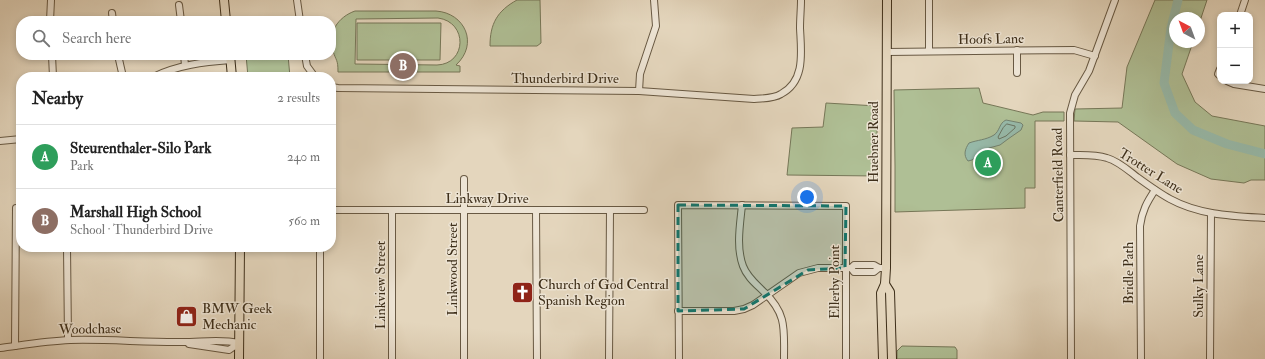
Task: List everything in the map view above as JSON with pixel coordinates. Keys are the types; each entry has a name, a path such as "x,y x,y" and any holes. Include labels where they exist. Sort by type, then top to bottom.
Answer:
{"main road":[{"path":"224,0 226,16"},
{"name":"Huebner Road","path":"887,0 882,268 885,284 890,292 892,359"},
{"path":"230,60 231,72"},
{"path":"239,359 240,252"},
{"name":"Huebner Road","path":"883,359 882,293 885,284"}],"street":[{"path":"50,16 51,0"},
{"path":"297,0 299,16"},
{"path":"639,91 640,74 656,26 654,0"},
{"name":"Thunderbird Drive","path":"336,88 639,91 754,99 770,98 780,95 788,90 798,76 801,61 801,0"},
{"path":"928,0 929,51"},
{"name":"Canterfield Road","path":"1071,359 1069,119 1075,95 1089,71 1115,0"},
{"path":"1241,12 1245,0"},
{"path":"179,5 180,16"},
{"path":"1017,50 1017,73"},
{"name":"Hoofs Lane","path":"887,52 1074,50 1095,56"},
{"path":"52,60 53,72"},
{"path":"119,60 122,72"},
{"path":"184,60 185,65"},
{"path":"164,72 185,65 217,60"},
{"path":"306,60 307,66 311,72"},
{"path":"1234,84 1265,89"},
{"path":"0,141 16,139"},
{"name":"Trotter Lane","path":"1070,155 1090,155 1107,158 1116,162 1155,190 1188,207 1231,216 1265,218"},
{"name":"Linkwood Street","path":"464,179 464,359"},
{"name":"Bridle Path","path":"1141,359 1140,226 1141,215 1155,190"},
{"path":"679,359 678,205 742,205 739,232 742,264 752,280 778,308 783,322 784,359"},
{"name":"Ellerby Point","path":"742,205 846,206 848,268 846,359"},
{"name":"Linkway Drive","path":"336,210 644,210"},
{"name":"Linkview Street","path":"392,210 392,359"},
{"path":"536,210 537,359"},
{"path":"609,359 610,210"},
{"name":"Sulky Lane","path":"1210,359 1211,213"},
{"path":"15,346 18,252"},
{"path":"67,252 68,340"},
{"path":"320,252 320,359"},
{"path":"678,311 734,311 748,307 799,273 818,268 848,268 854,265 874,265 882,268"},
{"name":"Woodchase","path":"0,348 68,340 114,340 140,342 181,342 229,350 239,343"}],"highlighted area":[{"path":"678,205 846,206 845,268 808,270 744,309 678,311"}],"shaded area":[{"path":"517,0 540,0 541,43 537,46 490,46 491,31 496,19 504,9"},
{"path":"1155,0 1207,0 1203,12 1169,12 1169,48 1191,48 1182,74 1195,102 1212,116 1265,126 1265,180 1251,180 1244,183 1211,179 1177,164 1118,122 1074,121 1075,109 1122,108 1127,67"},
{"path":"355,11 436,11 455,17 466,31 467,39 467,48 463,57 456,65 460,66 460,72 338,72 336,59 336,25 344,17","holes":["438,18 448,21 455,27 459,34 460,43 454,58 447,63 437,65 355,64 356,19"]},
{"path":"357,23 441,23 440,60 357,60"},
{"path":"246,60 288,60 290,72 248,72"},
{"path":"979,88 983,103 1033,115 1043,112 1064,112 1064,121 1035,121 1035,188 1025,188 1025,208 895,212 894,90"},
{"path":"826,103 877,106 877,176 787,175 792,128 823,127"},
{"path":"902,346 955,347 957,350 957,359 897,359 897,351"}],"water":[{"path":"1006,120 1021,123 1023,125 1021,130 1000,145 989,148 972,160 968,161 965,156 965,152 969,143 994,135 1002,123"}],"waterway":[{"path":"1178,0 1171,28 1164,83 1175,113 1193,130 1227,144 1265,154"}],"place":[{"name":"Marshall High School","path":"403,66"},
{"name":"Steurenthaler-Silo Park","path":"988,163"},
{"name":"Church of God Central Spanish Region","path":"523,292"},
{"name":"BMW Geek Mechanic","path":"186,316"}]}
